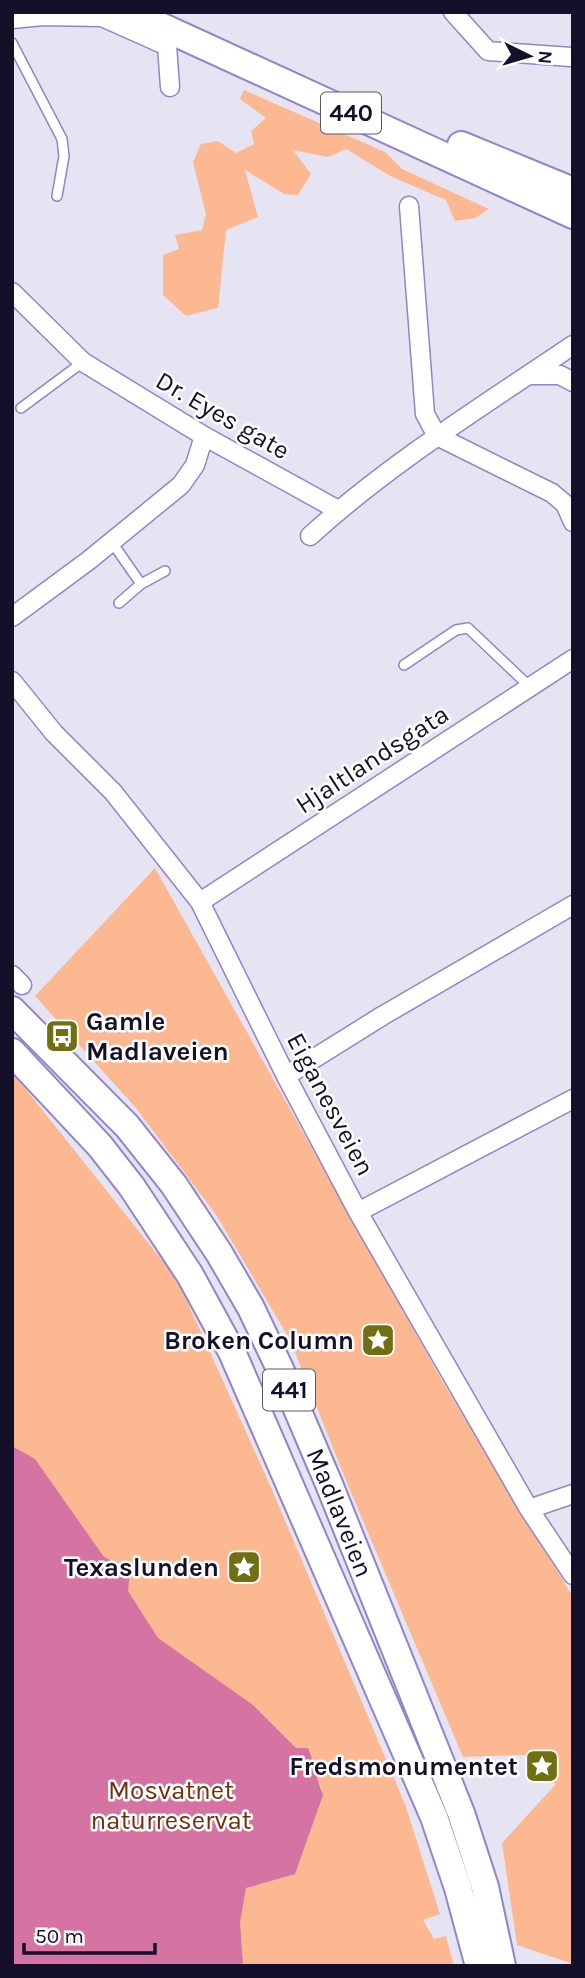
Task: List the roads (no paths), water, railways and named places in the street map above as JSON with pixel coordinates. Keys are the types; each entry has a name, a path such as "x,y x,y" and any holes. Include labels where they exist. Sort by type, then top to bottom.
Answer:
{"main road":[{"name":"440","path":"130,12 573,215"},
{"name":"440","path":"157,12 313,83 573,191"},
{"name":"Madlaveien","path":"15,990 174,1185 251,1308 329,1484 461,1813 485,1888 502,1966"},
{"name":"Madlaveien","path":"12,1052 100,1146 132,1187 190,1275 232,1352 434,1817 458,1888 478,1966"}],"street":[{"path":"453,12 488,51 571,57"},
{"path":"12,19 87,16 113,20 167,46 170,87"},
{"path":"409,206 425,414 437,436 551,493 565,504 573,522"},
{"name":"Dr. Eyes gate","path":"12,292 83,362 204,436 338,510"},
{"path":"310,536 338,510 437,436 573,345"},
{"path":"529,375 560,376 573,382"},
{"path":"12,617 181,485 195,466 204,436"},
{"name":"Hjaltlandsgata","path":"200,902 573,659"},
{"name":"Eiganesveien","path":"12,681 54,733 113,792 200,902 286,1076 358,1212 529,1509 573,1575"},
{"path":"286,1076 382,1016 573,905"},
{"path":"358,1212 573,1099"},
{"path":"529,1509 573,1494"}],"lane":[{"path":"12,43 62,139 64,156 57,196"},
{"path":"21,408 83,362"},
{"path":"111,541 141,584"},
{"path":"119,603 141,584 165,571"},
{"path":"404,665 456,631 468,628 530,687"}],"place":[{"name":"Gamle Madlaveien","path":"62,1036"},
{"name":"Broken Column","path":"378,1340"},
{"name":"Texaslunden","path":"244,1567"},
{"name":"Fredsmonumentet","path":"542,1766"}],"park label":[{"name":"Mosvatnet naturreservat","path":"171,1805"}]}
